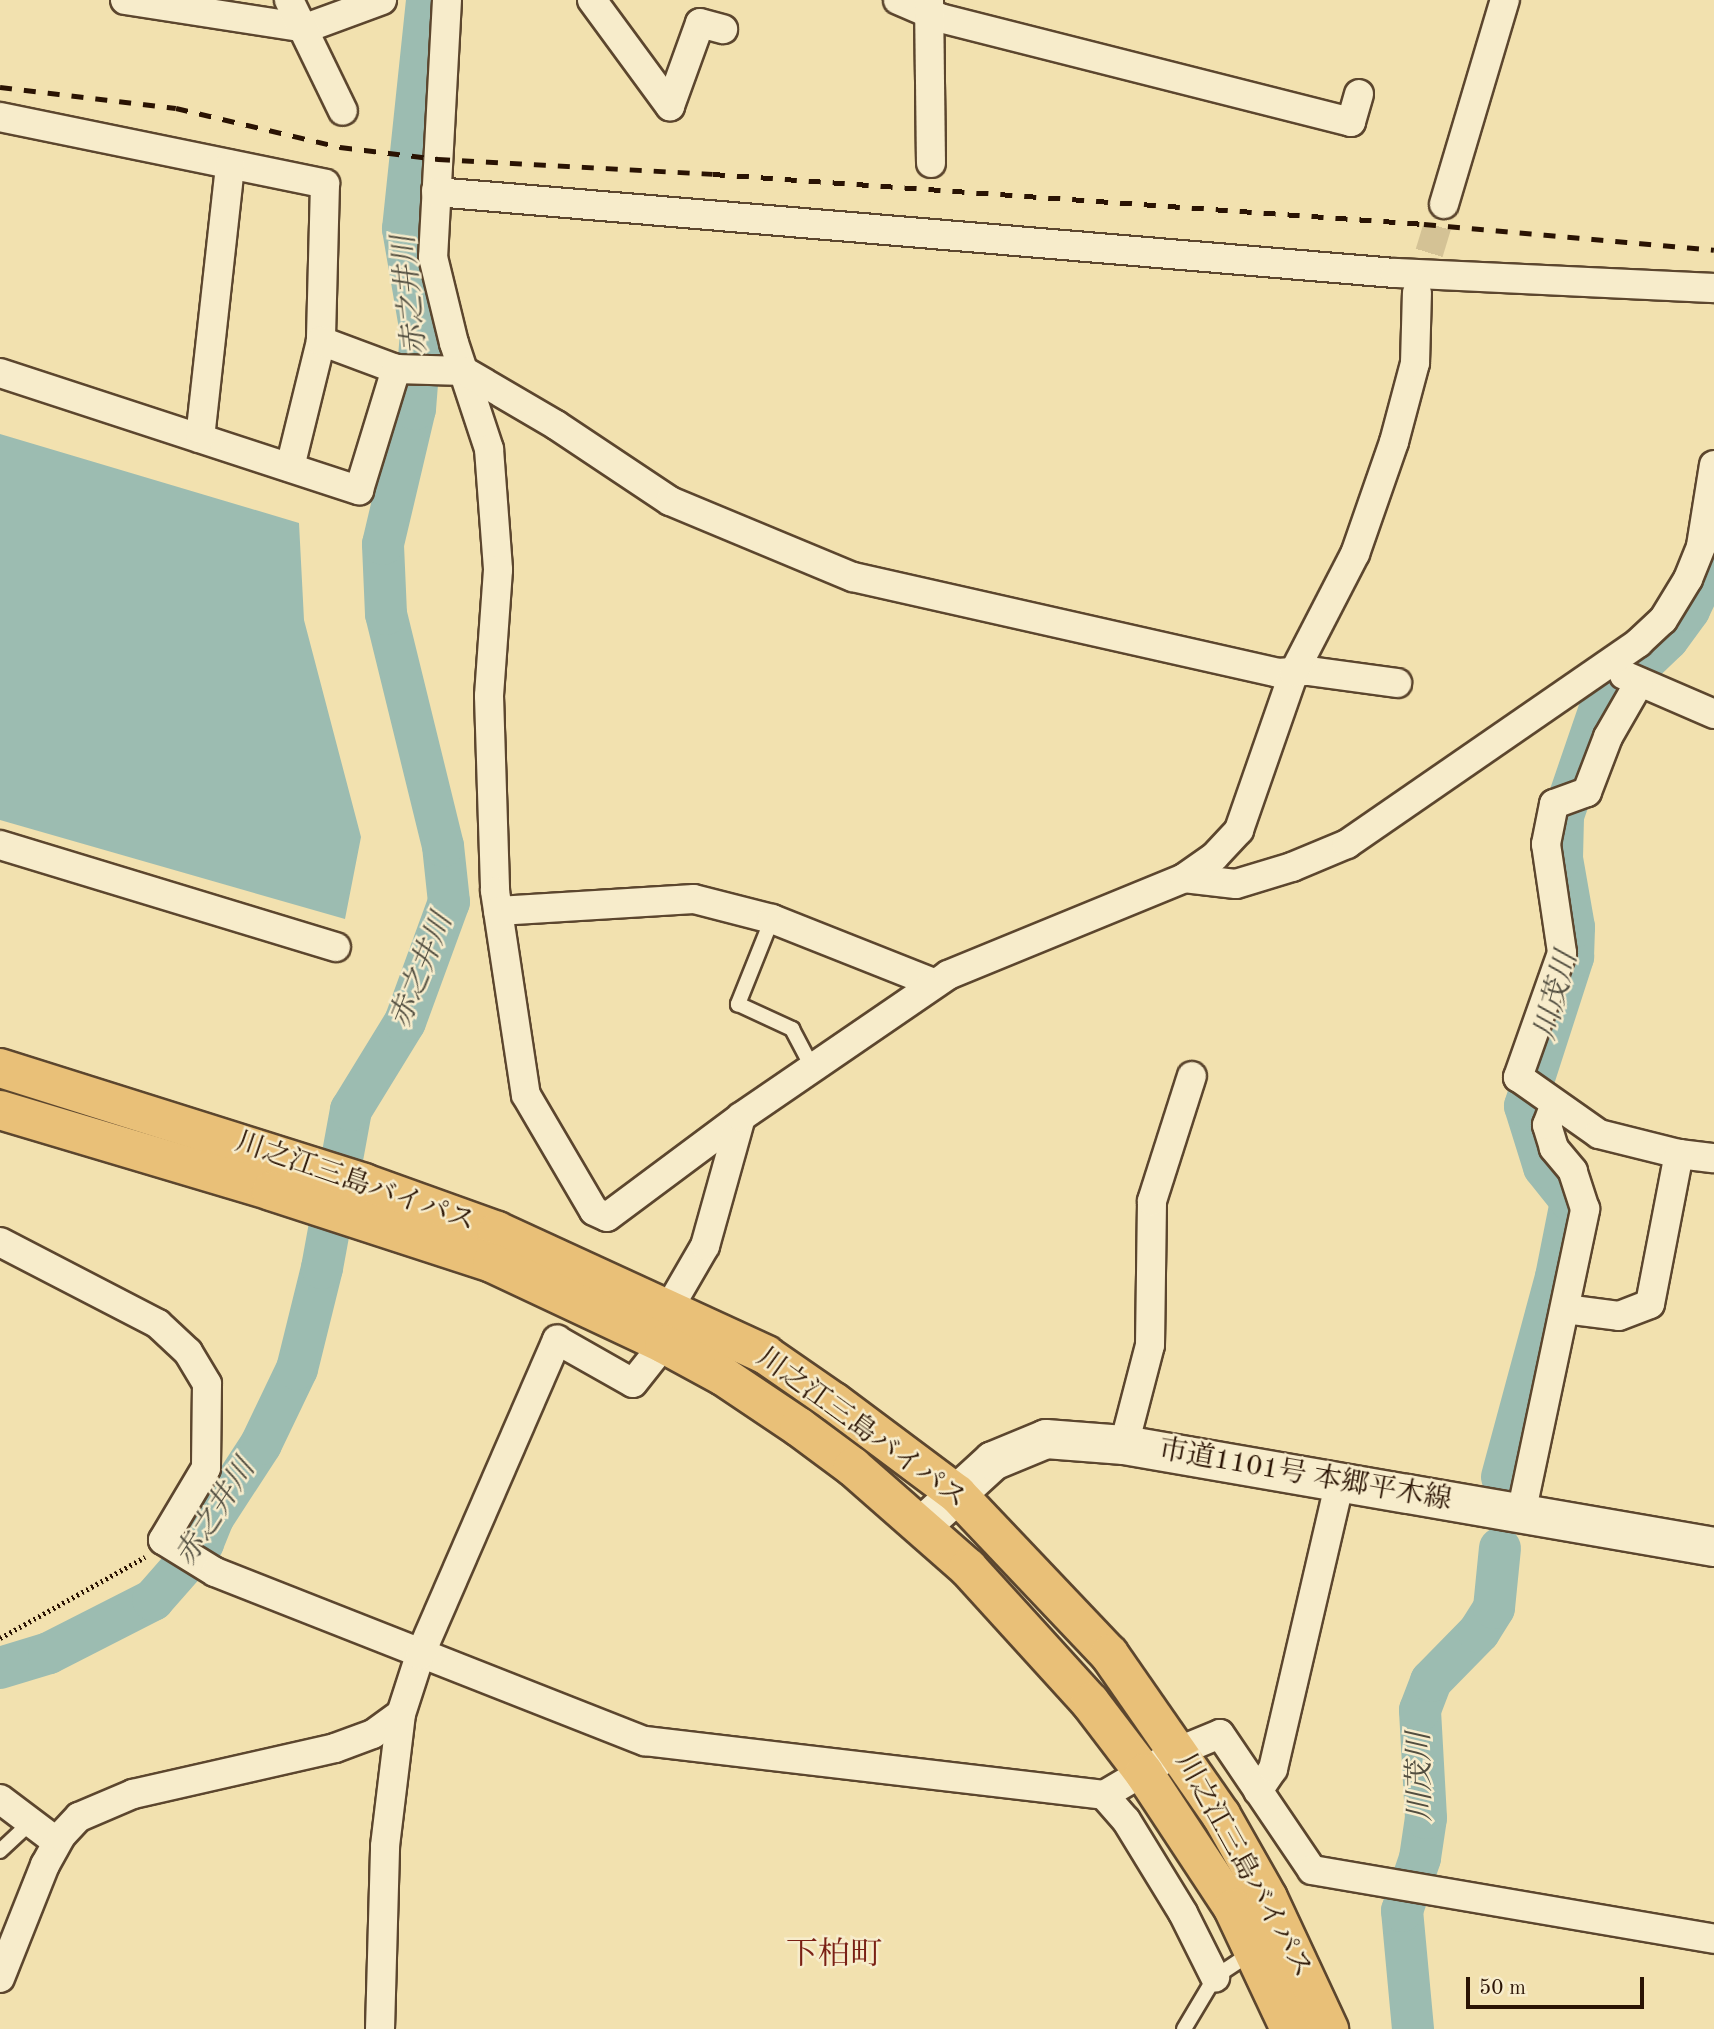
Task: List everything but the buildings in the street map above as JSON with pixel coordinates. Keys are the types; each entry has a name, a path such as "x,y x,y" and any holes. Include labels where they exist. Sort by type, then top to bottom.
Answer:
{"highway":[{"name":"川之江三島バイパス","path":"0,1068 271,1172 359,1201 498,1231 667,1326 723,1376 799,1427 922,1526 1036,1639 1144,1773 1206,1864 1255,1950 1290,2029"},
{"name":"川之江三島バイパス","path":"0,1110 271,1172"},
{"name":"川之江三島バイパス","path":"667,1326 766,1356 957,1494 1100,1644 1179,1751 1268,1898 1329,2029"}],"street":[{"path":"125,0 306,28 382,0"},
{"path":"289,0 306,28 343,111"},
{"path":"447,0 433,257 452,372 489,449 498,570 489,696 498,911 526,1095 543,1131 594,1211 607,1217 741,1117 934,984 1100,909 1184,878 1214,857 1239,830 1294,672 1355,554 1394,442 1415,363 1418,293"},
{"path":"592,0 670,106 700,23 723,29"},
{"path":"898,0 928,5 940,18 1351,122 1359,94"},
{"path":"1444,204 1505,0"},
{"path":"928,5 931,163"},
{"path":"0,117 326,184 321,341 290,467"},
{"path":"200,438 230,164"},
{"path":"436,192 1395,273 1714,288"},
{"path":"321,341 402,369 452,372 556,425 670,501 853,577 1278,673 1294,672 1397,683"},
{"path":"0,373 359,490 402,369"},
{"path":"1184,878 1236,884 1292,867 1347,844 1608,664 1663,620 1688,579 1701,546 1714,465"},
{"path":"1608,664 1636,683 1714,714"},
{"path":"1636,683 1608,737 1587,792 1555,804 1546,844 1562,953 1518,1077 1599,1133 1679,1154 1714,1158"},
{"path":"0,845 336,947"},
{"path":"498,911 694,899 772,919 934,984"},
{"path":"1124,1445 1150,1345 1152,1201 1192,1076"},
{"path":"1521,1514 1586,1209 1573,1171 1554,1148 1541,1093"},
{"path":"380,2029 385,1846 401,1713 420,1655 557,1340 633,1383 667,1326 705,1246 741,1117"},
{"path":"1565,1309 1619,1317 1650,1304 1679,1154"},
{"path":"0,1242 158,1324 188,1352 208,1384 206,1468 178,1550 420,1655 645,1741 1104,1796 1179,1751 1220,1734 1312,1870 1714,1939"},
{"name":"市道1101号 本郷平木線","path":"922,1526 993,1461 1046,1439 1124,1445 1714,1547"},
{"path":"1258,1791 1273,1769 1340,1482"},
{"path":"0,1979 57,1842 79,1817 106,1802 303,1758 373,1734 401,1713"},
{"path":"1104,1796 1126,1820 1176,1901 1215,1978"},
{"path":"0,1798 57,1842"}],"lane":[{"path":"772,919 738,1004 792,1029 812,1067"},
{"path":"0,1852 31,1822"},
{"path":"1184,2029 1215,1978 1255,1950"}],"path":[{"path":"0,1638 121,1573 156,1550 178,1550"}],"water":[{"path":"0,434 299,523 304,620 361,837 345,919 0,820"}],"waterway":[{"name":"赤之井川","path":"0,1668 49,1653 153,1600 203,1543 213,1518 261,1444 297,1369 322,1268 351,1110 405,1022 449,902 443,846 386,614 383,544 415,409 421,333 403,229 427,0"},
{"name":"川茂川","path":"1502,1477 1556,1277 1571,1201 1544,1167 1525,1106 1573,957 1574,927 1562,858 1563,816 1602,702 1668,639 1689,610 1709,568 1714,539"},
{"name":"川茂川","path":"1413,2029 1402,1911 1420,1858 1426,1818 1420,1710 1431,1681 1479,1632 1494,1608 1500,1548"}],"tunnel":[{"path":"1417,293 1444,204"}],"railway":[{"path":"0,87 176,108 340,147 438,159 713,174 1424,224 1714,250"}],"district":[{"name":"下柏町","path":"834,1956"}]}
